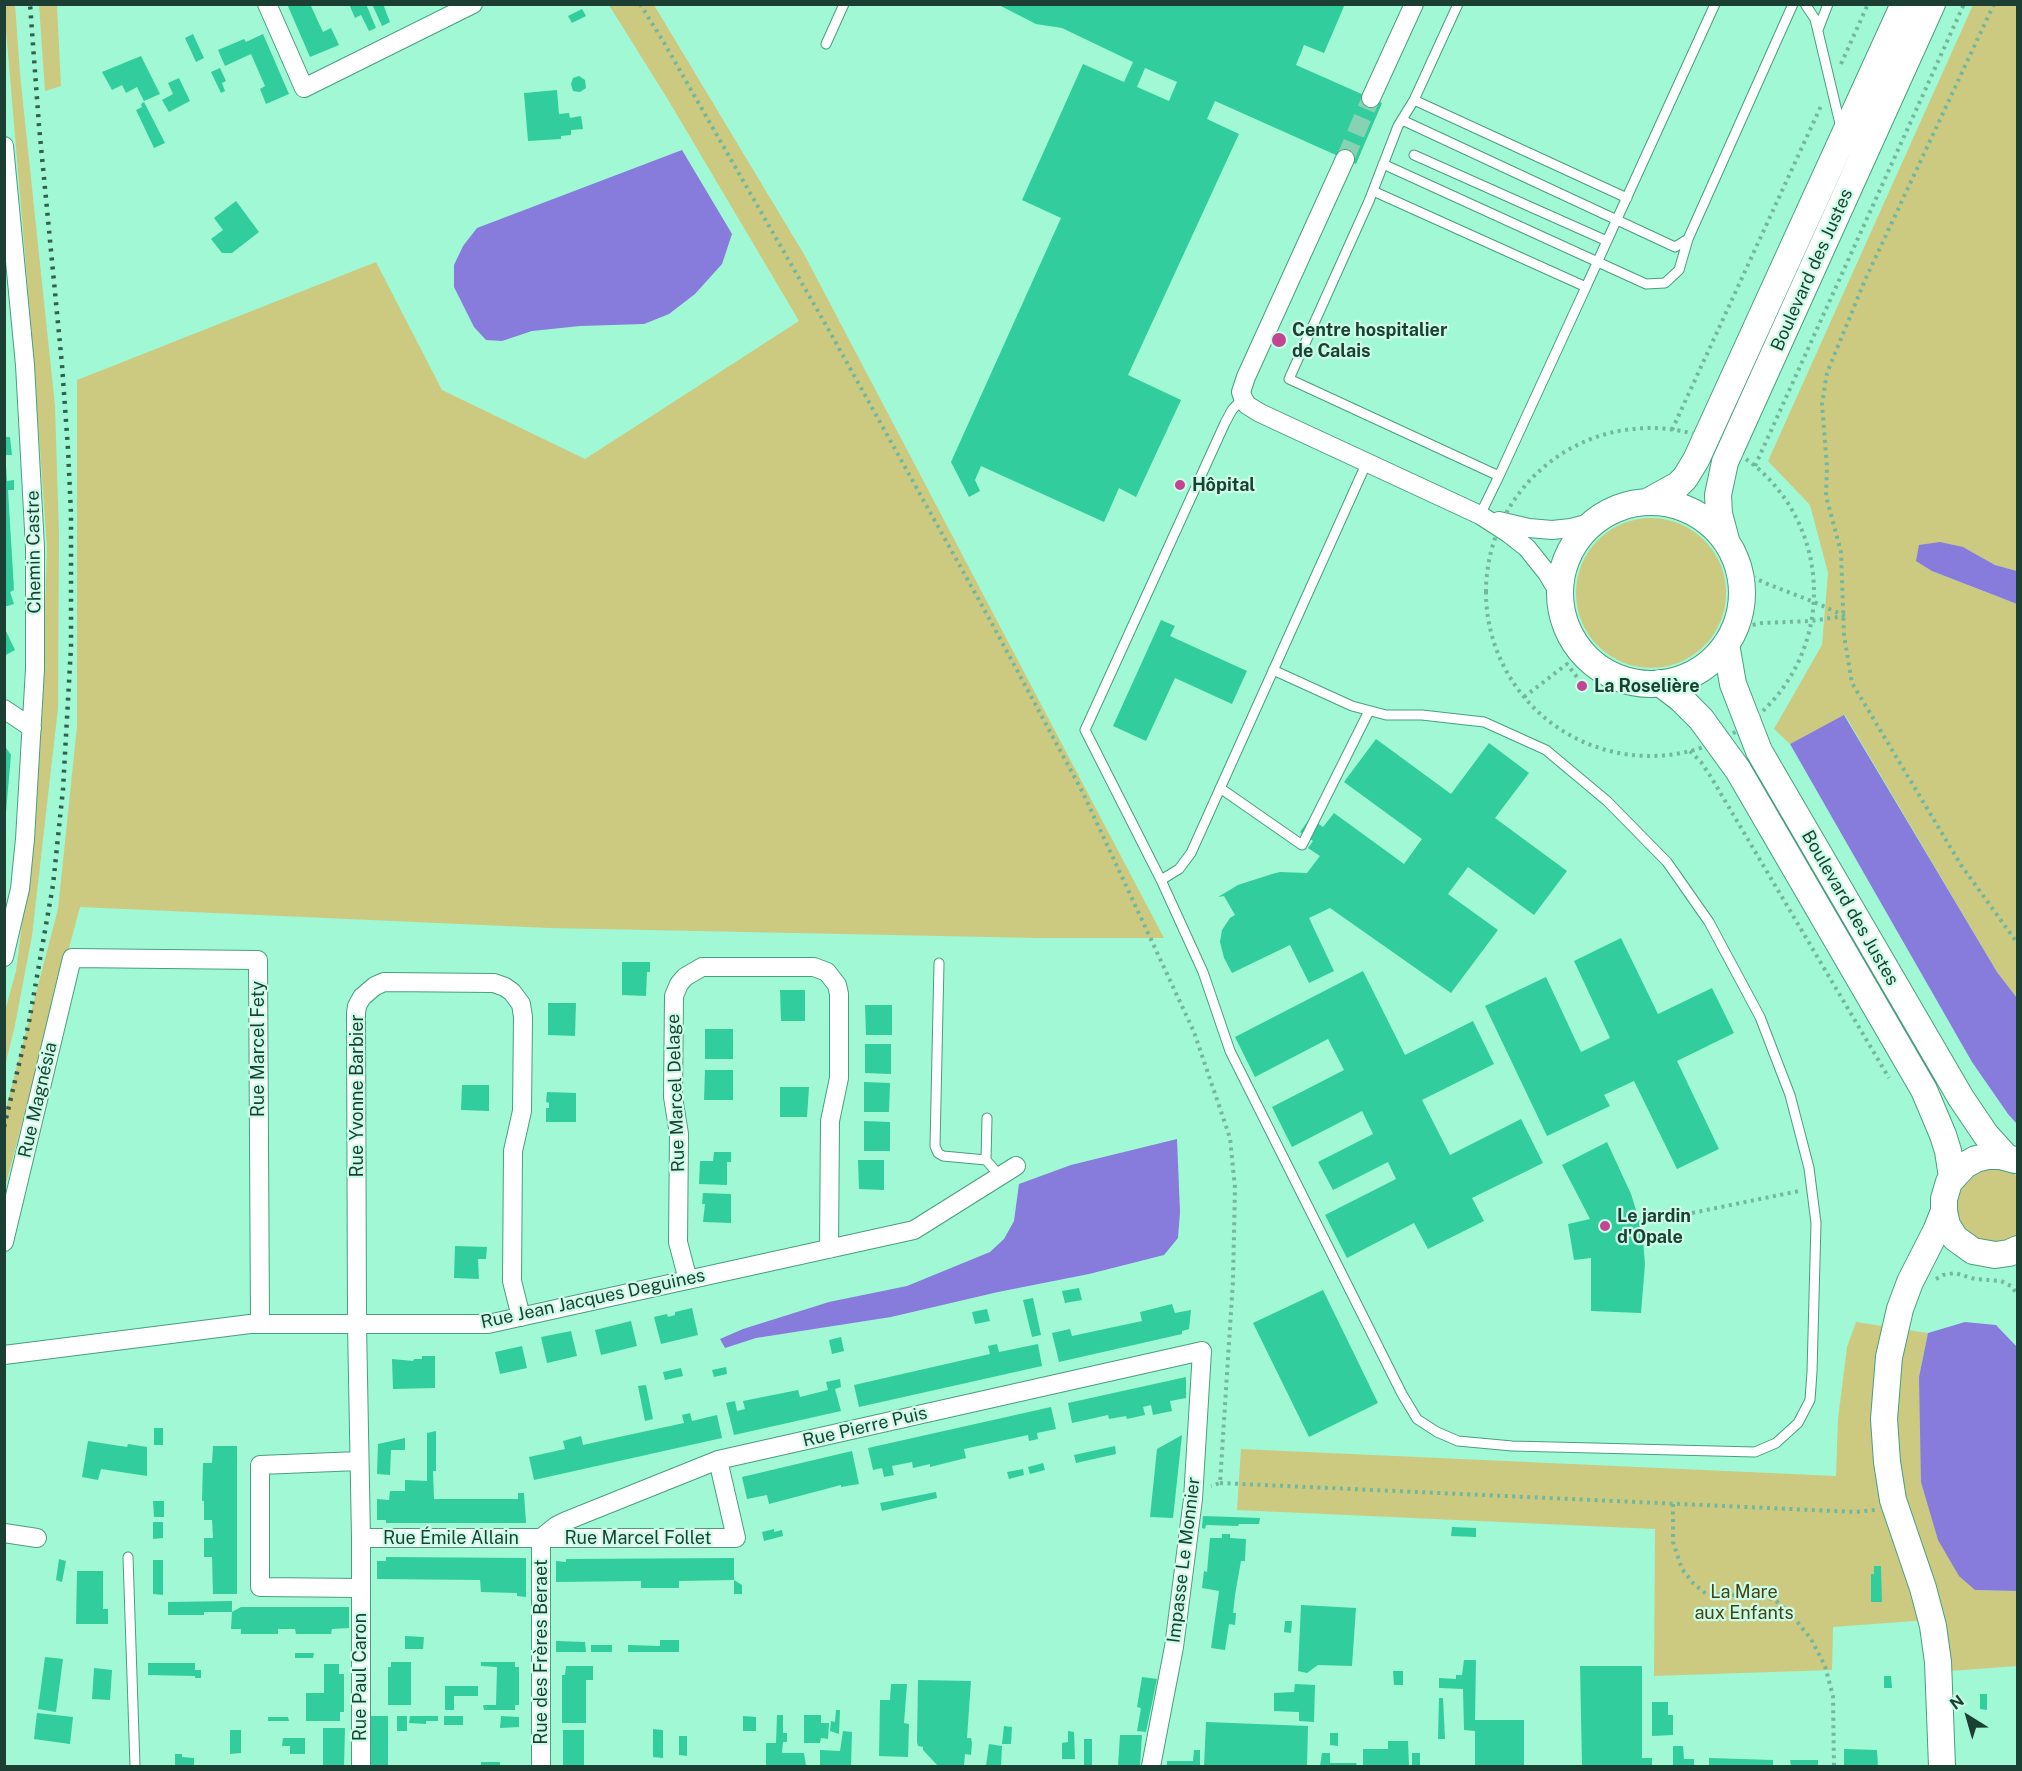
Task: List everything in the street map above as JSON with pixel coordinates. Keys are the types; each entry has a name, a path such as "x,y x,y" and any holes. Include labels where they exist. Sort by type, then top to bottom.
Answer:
{"street":[{"path":"267,4 304,88 473,4"},
{"path":"1371,98 1414,4"},
{"name":"Boulevard des Justes","path":"1647,502 1670,490 1685,478 1707,438 1904,4"},
{"name":"Boulevard des Justes","path":"1726,540 1719,514 1718,495 1721,472 1932,4"},
{"name":"Chemin Castre","path":"4,146 24,354 33,492 35,625 32,728 23,863 4,957"},
{"path":"1345,159 1246,377 1241,392 1243,398 1247,405 1260,413 1501,525 1534,556 1560,596"},
{"path":"1501,525 1552,530 1571,528 1594,522 1619,508 1647,502 1670,504 1692,511 1726,540 1739,570 1742,600 1730,636 1715,657 1693,673 1677,680 1643,683 1610,674 1583,652 1572,638 1565,621 1560,596 1567,559 1581,535 1594,522"},
{"name":"Boulevard des Justes","path":"1730,636 1733,684 1747,724 1768,768 1952,1082 1986,1135 2012,1160"},
{"name":"Boulevard des Justes","path":"1659,683 1691,708 1719,741 1738,770 1918,1078 1943,1135 1952,1178"},
{"path":"4,708 32,728"},
{"name":"Rue Magnésia","path":"4,1242 72,958"},
{"name":"Rue Marcel Fety","path":"72,958 258,960 260,1323"},
{"name":"Rue Marcel Delage","path":"688,1280 678,1242 680,1134 673,1097 674,996 685,976 702,967 814,967 826,972 837,985 839,994 839,1078 830,1121 829,1249"},
{"name":"Rue Yvonne Barbier","path":"357,1324 356,1013 362,997 369,990 384,982 494,983 512,992 521,1004 523,1017 522,1111 513,1151 512,1281 521,1317"},
{"path":"2012,1160 1988,1156 1976,1159 1960,1168 1945,1193 1944,1211 1947,1225 1955,1238 1973,1251 1995,1255 2018,1249"},
{"name":"Rue Jean Jacques Deguines","path":"4,1355 260,1323 488,1324 914,1230 1016,1166"},
{"path":"1942,1767 1938,1662 1933,1626 1923,1588 1880,1510 1885,1440 1885,1394 1896,1322 1915,1270 1944,1211"},
{"name":"Rue Paul Caron","path":"357,1324 361,1538 360,1767"},
{"name":"Rue Pierre Puis","path":"541,1539 566,1521 718,1460 1202,1351"},
{"name":"Impasse Le Monnier","path":"1151,1767 1174,1647 1193,1491 1202,1351"},
{"name":"Rue Marcel Follet","path":"541,1539 736,1538 718,1460"},
{"path":"360,1461 260,1465 260,1587 360,1588"},
{"path":"4,1533 37,1538"},
{"name":"Rue Émile Allain","path":"361,1538 541,1539"},
{"name":"Rue des Frères Beraet","path":"541,1539 541,1767"}],"lane":[{"path":"826,44 844,4"},
{"path":"1458,4 1414,100 1402,120 1373,191 1289,379 1499,476"},
{"path":"1480,515 1715,4"},
{"path":"1383,164 1646,284 1665,283 1679,270 1688,239 1793,4"},
{"path":"1804,4 1815,19 1843,138"},
{"path":"1818,31 1828,4"},
{"path":"1414,100 1627,198"},
{"path":"1402,120 1675,247 1688,239"},
{"path":"1414,155 1607,241"},
{"path":"1373,191 1586,287"},
{"path":"1243,398 1232,410 1225,423 1085,730 1161,880 1203,972 1230,1051 1402,1394 1417,1419 1437,1432 1458,1441 1512,1446 1755,1452 1776,1443 1798,1423 1810,1400 1816,1223 1812,1189 1809,1168 1790,1095 1760,1017 1709,922 1667,862 1607,801 1546,750 1484,722 1422,715 1386,715 1369,711 1352,706 1273,670"},
{"path":"1161,880 1179,868 1191,853 1367,462"},
{"path":"1220,788 1302,844 1369,711"},
{"path":"939,963 935,1146 938,1153 944,1156 986,1160"},
{"path":"987,1118 986,1160 1000,1176"},
{"path":"128,1557 135,1767"}],"path":[{"path":"640,4 831,333 990,620 1083,793 1194,1032 1230,1138 1235,1188 1233,1293 1220,1483"},
{"path":"1672,430 1868,4"},
{"path":"1755,466 1964,4"},
{"path":"1994,4 1865,280 1827,373 1822,405 1827,467 1826,496 1841,552 1844,635 1852,683 1961,866 2018,944"},
{"path":"1672,430 1707,438 1731,449 1755,466 1780,493 1799,525 1811,560 1814,602 1811,621 1805,645 1789,679 1766,708 1747,724 1719,741 1690,751 1653,756 1605,750 1560,729 1524,697 1510,677 1499,656 1488,615 1487,574 1492,550 1501,525 1514,501 1547,465 1567,451 1600,436 1623,431 1672,430"},
{"path":"1739,570 1775,588 1845,616"},
{"path":"1730,636 1762,623 1811,621 1845,616"},
{"path":"1524,697 1567,664 1587,690"},
{"path":"1690,751 1711,777 1889,1079"},
{"path":"1648,1222 1812,1189"},
{"path":"1915,1270 1934,1280 1943,1275 1955,1273 1975,1279 2001,1281 2011,1286 2018,1295"},
{"path":"1193,1491 1220,1483 1857,1512 1880,1510"},
{"path":"1673,1504 1673,1542 1682,1569 1693,1583 1706,1594 1757,1596 1773,1599 1791,1614 1811,1639 1825,1666 1833,1696 1834,1767"}],"green space":[{"path":"15,4 20,74 55,406 59,535 58,708 32,936 5,1066 5,1011 16,971 32,844 41,719 47,549 33,349 5,18 5,5"},
{"path":"39,5 57,5 61,86 45,91"},
{"path":"609,5 654,5 805,256 1164,938 1037,938 549,928 80,907 5,1187 5,1112 58,909 77,726 77,380 376,262 442,390 585,459 799,321"},
{"path":"1973,5 2017,5 2017,571 1995,565 1963,547 1932,571 2017,604 2017,998 1997,972 1845,715 1790,744 1774,729 1822,645 1828,573 1810,505 1768,461"},
{"path":"1651,518 1666,519 1680,524 1693,530 1704,540 1714,551 1720,564 1725,578 1725,608 1720,622 1714,635 1704,646 1693,656 1680,662 1666,667 1651,668 1636,667 1622,662 1609,656 1598,646 1588,635 1582,622 1577,608 1576,593 1577,578 1582,564 1588,551 1598,540 1609,530 1622,524 1636,519"},
{"path":"1993,1167 2009,1171 2017,1176 2017,1236 2008,1242 1981,1243 1960,1227 1954,1206 1958,1190 1977,1171"},
{"name":"La Mare aux Enfants","path":"1856,1322 1928,1333 1919,1377 1975,1590 2017,1591 2017,1666 1950,1671 1941,1619 1833,1627 1832,1670 1654,1676 1655,1529 1237,1510 1241,1449 1836,1476 1838,1419 1847,1347"}],"shaded area":[{"path":"682,150 732,234 722,264 695,294 669,314 644,324 580,326 532,331 502,341 486,340 474,327 454,287 454,265 463,246 477,228"},
{"path":"1940,542 1963,547 1995,565 2017,571 2017,604 1932,571 1916,561 1919,545"},
{"path":"1844,715 1997,972 2017,998 2017,1124 1972,1062 1790,744"},
{"path":"1177,1139 1180,1212 1178,1238 1164,1255 1089,1274 891,1317 756,1338 725,1348 720,1339 743,1329 829,1302 907,1286 990,1252 1004,1239 1014,1221 1019,1184 1071,1165"},
{"path":"1965,1322 1996,1325 2017,1347 2017,1591 1975,1590 1959,1576 1938,1540 1921,1482 1919,1377 1928,1333"}],"building":[{"path":"287,4 310,4 323,32 331,28 339,45 310,57"},
{"path":"349,4 366,4 376,28 369,31 361,15 355,18"},
{"path":"372,4 383,4 390,22 382,26"},
{"path":"997,4 1345,4 1324,53 1304,45 1296,65 1382,103 1356,164 1215,101 1207,119 1239,134 1128,375 1181,400 1136,497 1119,488 1104,522 981,466 975,480 980,491 969,497 951,462 1061,218 1022,200 1083,64 1124,82 1133,62 1062,28 1036,24","holes":["1145,68 1177,82 1169,101 1137,87"]},
{"path":"582,9 586,16 572,23 568,16"},
{"path":"193,34 204,58 196,62 185,38"},
{"path":"263,34 289,94 266,104 260,89 265,86 251,54 225,66 218,50 244,39 246,42"},
{"path":"141,56 160,94 144,101 137,87 126,93 122,85 112,90 102,72"},
{"path":"220,68 226,81 222,83 225,91 221,93 211,72"},
{"path":"579,76 585,80 586,88 580,92 573,91 571,84 573,78"},
{"path":"179,78 190,101 169,112 162,100 173,94 168,83"},
{"path":"557,90 559,114 569,113 570,118 581,116 583,129 571,130 571,135 561,136 561,139 528,141 524,93"},
{"path":"144,102 165,143 154,148 136,110 142,107 141,104"},
{"path":"236,201 259,232 232,253 222,253 211,239 223,230 214,218"},
{"path":"4,437 10,437 12,455 4,455"},
{"path":"4,466 6,466 7,481 14,480 14,490 8,490 14,590 10,592 14,604 4,607"},
{"path":"1161,620 1175,626 1170,636 1247,671 1232,704 1175,678 1146,741 1113,726"},
{"path":"4,627 15,650 4,656"},
{"path":"1376,739 1451,794 1489,743 1529,773 1495,818 1567,871 1534,915 1468,867 1448,894 1498,930 1451,993 1330,908 1309,918 1334,971 1309,983 1290,945 1232,973 1224,958 1220,942 1222,930 1230,918 1235,915 1224,896 1218,897 1238,885 1272,874 1307,873 1320,856 1308,848 1313,841 1300,832 1310,818 1323,827 1334,813 1404,864 1422,839 1344,782"},
{"path":"4,745 11,755 6,812 4,811"},
{"path":"1621,938 1658,1014 1712,988 1734,1033 1677,1061 1719,1149 1677,1169 1634,1081 1604,1095 1610,1106 1547,1136 1485,1006 1546,977 1581,1052 1610,1038 1574,961"},
{"path":"622,962 650,962 650,972 647,972 646,996 622,995"},
{"path":"1363,971 1405,1055 1473,1021 1494,1064 1422,1100 1450,1155 1521,1119 1543,1163 1472,1198 1484,1221 1428,1249 1414,1223 1347,1258 1325,1215 1396,1179 1388,1162 1333,1190 1318,1162 1373,1134 1362,1111 1292,1147 1272,1107 1344,1070 1328,1039 1255,1077 1235,1037"},
{"path":"780,990 805,990 805,1021 781,1021"},
{"path":"548,1003 576,1003 575,1036 548,1035"},
{"path":"865,1005 892,1005 892,1035 866,1035"},
{"path":"705,1029 733,1029 733,1059 705,1059"},
{"path":"865,1044 891,1044 891,1074 865,1073"},
{"path":"705,1070 733,1070 733,1100 704,1100"},
{"path":"864,1082 890,1083 889,1112 864,1112"},
{"path":"462,1085 489,1085 489,1111 461,1110"},
{"path":"780,1087 809,1087 807,1117 780,1117"},
{"path":"547,1092 576,1093 576,1122 546,1122 546,1108 549,1108 549,1103 546,1102"},
{"path":"864,1121 890,1122 890,1151 864,1151"},
{"name":"Le jardin d'Opale","path":"1607,1142 1631,1194 1642,1229 1645,1264 1641,1313 1591,1311 1591,1258 1574,1260 1568,1224 1590,1219 1562,1165"},
{"path":"714,1152 731,1152 731,1162 727,1162 727,1185 699,1184 700,1161 713,1161"},
{"path":"858,1160 884,1160 884,1190 859,1189"},
{"path":"703,1193 731,1194 731,1223 703,1222 705,1204 702,1204"},
{"path":"455,1246 487,1247 486,1259 478,1259 479,1279 454,1278"},
{"path":"1079,1288 1082,1300 1065,1303 1062,1291"},
{"path":"1323,1290 1378,1403 1309,1437 1253,1323"},
{"path":"1033,1298 1041,1335 1032,1337 1023,1300"},
{"path":"1172,1304 1175,1313 1191,1310 1189,1329 1182,1331 1182,1334 1059,1362 1052,1333 1070,1329 1072,1336 1142,1321 1140,1312"},
{"path":"692,1308 698,1335 661,1344 654,1317 667,1314 668,1317 675,1315 675,1312"},
{"path":"987,1309 990,1321 975,1324 972,1312"},
{"path":"631,1321 637,1346 601,1355 595,1330"},
{"path":"571,1331 577,1356 547,1363 541,1337"},
{"path":"841,1337 844,1351 832,1354 829,1340"},
{"path":"997,1344 999,1352 1038,1344 1042,1366 859,1407 854,1385 990,1354 988,1346"},
{"path":"522,1346 527,1368 500,1374 495,1352"},
{"path":"422,1356 435,1356 435,1388 393,1389 392,1359 413,1361 422,1359"},
{"path":"726,1367 727,1374 714,1377 712,1370"},
{"path":"681,1368 683,1376 665,1380 663,1372"},
{"path":"1186,1377 1186,1398 1170,1401 1172,1411 1153,1415 1151,1405 1143,1407 1145,1415 1127,1419 1126,1416 1109,1419 1108,1415 1072,1423 1068,1403"},
{"path":"840,1379 841,1387 835,1389 841,1411 734,1435 726,1403 735,1401 737,1411 745,1409 743,1401 798,1390 800,1397 828,1390 826,1382"},
{"path":"646,1385 653,1419 645,1421 638,1386"},
{"path":"1051,1407 1056,1429 1037,1433 1038,1439 1029,1441 1028,1435 964,1449 966,1458 930,1467 930,1464 913,1468 912,1462 892,1466 894,1475 884,1477 882,1468 873,1470 868,1448"},
{"path":"690,1413 692,1421 717,1415 722,1438 534,1480 529,1457 565,1449 563,1441 581,1436 583,1445 684,1423 682,1415"},
{"path":"154,1428 163,1428 163,1445 154,1445"},
{"path":"436,1431 436,1471 433,1471 434,1499 518,1499 518,1493 524,1493 526,1523 386,1523 386,1520 377,1520 377,1499 389,1500 390,1491 405,1491 405,1480 427,1481 427,1433"},
{"path":"1182,1435 1173,1518 1150,1517 1157,1449"},
{"path":"405,1438 405,1450 391,1450 390,1475 377,1474 378,1444"},
{"path":"88,1441 127,1447 128,1444 147,1447 147,1476 101,1469 98,1480 82,1477"},
{"path":"213,1446 237,1446 237,1594 213,1594 212,1557 204,1557 204,1538 213,1538 212,1520 204,1520 203,1463 212,1463"},
{"path":"1115,1446 1116,1454 1076,1463 1074,1455"},
{"path":"852,1451 859,1484 841,1487 841,1485 769,1504 767,1495 747,1499 742,1477"},
{"path":"1043,1463 1045,1470 1030,1474 1028,1467"},
{"path":"1023,1469 1024,1475 1009,1479 1007,1472"},
{"path":"936,1492 937,1498 882,1511 880,1503"},
{"path":"153,1501 164,1501 164,1517 154,1517"},
{"path":"1203,1516 1260,1518 1259,1524 1206,1525 1205,1529 1202,1528"},
{"path":"153,1522 163,1522 163,1538 153,1539"},
{"path":"1452,1527 1476,1528 1476,1537 1451,1536"},
{"path":"774,1529 774,1532 782,1530 783,1536 764,1541 762,1532"},
{"path":"1222,1534 1230,1534 1230,1538 1246,1539 1245,1561 1241,1561 1235,1595 1233,1613 1236,1613 1235,1625 1229,1624 1225,1650 1211,1648 1219,1591 1202,1588 1204,1571 1207,1572 1210,1538 1222,1538"},
{"path":"386,1557 526,1558 526,1597 517,1596 517,1593 481,1592 480,1580 377,1579 377,1561 386,1561"},
{"path":"734,1558 734,1580 679,1581 679,1588 641,1588 641,1581 556,1582 556,1561 566,1562 566,1559"},
{"path":"59,1559 66,1561 62,1582 56,1580"},
{"path":"153,1560 163,1560 163,1595 153,1594"},
{"path":"1874,1566 1881,1566 1882,1602 1871,1602 1871,1574 1874,1574"},
{"path":"77,1571 103,1571 103,1609 108,1609 108,1624 76,1624"},
{"path":"734,1580 742,1585 742,1594 734,1594"},
{"path":"232,1601 232,1612 168,1615 168,1602"},
{"path":"1301,1605 1356,1608 1352,1666 1318,1665 1307,1673 1298,1671"},
{"path":"241,1607 349,1607 349,1628 332,1629 331,1634 296,1634 295,1629 278,1629 278,1634 241,1634 241,1629 231,1629 232,1612"},
{"path":"1285,1621 1292,1621 1291,1633 1284,1632"},
{"path":"405,1636 424,1637 423,1649 405,1649"},
{"path":"660,1640 679,1640 679,1652 628,1652 628,1645 660,1646"},
{"path":"556,1641 585,1642 586,1652 556,1652"},
{"path":"591,1645 612,1645 612,1652 591,1652"},
{"path":"295,1653 314,1653 313,1658 295,1658"},
{"path":"45,1657 63,1659 56,1712 38,1709"},
{"path":"1464,1660 1476,1660 1475,1720 1524,1720 1524,1766 1475,1766 1475,1731 1464,1730 1463,1689 1439,1688 1439,1678 1456,1679 1456,1675 1462,1675"},
{"path":"391,1662 411,1662 411,1705 388,1705 388,1667 391,1667"},
{"path":"481,1662 515,1662 515,1667 519,1667 519,1705 515,1705 515,1710 484,1710 483,1705 496,1705 497,1667 481,1666"},
{"path":"148,1663 195,1663 195,1670 201,1670 201,1678 148,1675"},
{"path":"324,1664 339,1664 339,1674 344,1674 344,1712 340,1712 340,1721 306,1721 306,1693 324,1693"},
{"path":"566,1666 593,1666 593,1680 586,1680 586,1723 562,1723 562,1675 565,1675"},
{"path":"1580,1666 1642,1666 1642,1758 1652,1758 1652,1766 1582,1766"},
{"path":"94,1668 112,1670 110,1700 92,1699"},
{"path":"1393,1671 1403,1671 1403,1685 1394,1685"},
{"path":"1884,1676 1891,1676 1892,1688 1884,1688"},
{"path":"1142,1677 1157,1679 1146,1732 1137,1731 1141,1708 1137,1707"},
{"path":"918,1680 971,1681 967,1738 971,1738 972,1743 971,1755 965,1754 964,1766 938,1766 923,1750 923,1747 918,1746"},
{"path":"891,1684 907,1684 904,1723 909,1724 908,1757 879,1756 880,1700 890,1700"},
{"path":"1295,1684 1315,1685 1314,1722 1299,1721 1299,1712 1274,1711 1274,1693 1294,1692"},
{"path":"445,1686 478,1686 478,1696 454,1696 454,1710 445,1710"},
{"path":"1980,1694 1987,1694 1987,1710 1980,1709"},
{"path":"1439,1698 1443,1698 1445,1739 1438,1739"},
{"path":"1652,1702 1668,1702 1668,1715 1673,1715 1673,1735 1652,1736"},
{"path":"836,1710 840,1710 839,1734 830,1731 831,1721 835,1722"},
{"path":"37,1713 73,1717 70,1744 34,1739"},
{"path":"777,1715 783,1715 783,1733 787,1733 787,1742 783,1742 782,1753 804,1753 806,1766 766,1766 766,1743 776,1743"},
{"path":"804,1715 821,1715 821,1723 829,1723 828,1739 821,1738 820,1743 804,1743"},
{"path":"370,1716 388,1716 388,1766 370,1766"},
{"path":"397,1716 407,1716 407,1731 397,1731"},
{"path":"410,1716 438,1716 438,1721 426,1721 426,1724 409,1723"},
{"path":"444,1716 463,1716 463,1725 444,1725"},
{"path":"501,1716 519,1717 519,1727 500,1728"},
{"path":"743,1716 756,1717 756,1731 743,1731"},
{"path":"268,1717 288,1717 289,1721 268,1721"},
{"path":"1206,1722 1308,1726 1307,1766 1204,1766"},
{"path":"1004,1726 1012,1727 1011,1744 1002,1744"},
{"path":"323,1728 345,1728 344,1766 323,1766"},
{"path":"653,1729 663,1730 663,1758 653,1757"},
{"path":"230,1730 241,1730 241,1753 230,1754"},
{"path":"563,1730 584,1730 584,1766 563,1766"},
{"path":"843,1731 852,1732 851,1766 820,1766 820,1750 840,1751"},
{"path":"1068,1731 1074,1732 1075,1759 1062,1759 1062,1743 1068,1742"},
{"path":"1330,1733 1338,1733 1338,1746 1330,1745"},
{"path":"1120,1735 1142,1735 1140,1766 1118,1766"},
{"path":"679,1736 687,1736 687,1756 679,1755"},
{"path":"283,1738 305,1738 305,1754 290,1754 290,1746 282,1746"},
{"path":"1084,1739 1092,1739 1092,1766 1084,1766"},
{"path":"1388,1741 1408,1741 1409,1766 1363,1766 1363,1749 1388,1749"},
{"path":"989,1744 1002,1746 1001,1766 986,1766"},
{"path":"1673,1746 1683,1746 1684,1759 1694,1759 1694,1766 1673,1766"},
{"path":"1844,1749 1877,1750 1878,1766 1844,1766"},
{"path":"1194,1750 1200,1750 1200,1766 1167,1766 1167,1761 1193,1761"},
{"path":"1322,1753 1330,1753 1330,1763 1356,1763 1357,1766 1320,1766"},
{"path":"1412,1753 1420,1753 1420,1766 1412,1766"},
{"path":"175,1754 194,1758 194,1766 175,1766"},
{"path":"1709,1758 1773,1760 1773,1766 1709,1766"},
{"path":"1790,1760 1818,1760 1818,1766 1791,1766"},
{"path":"481,1762 500,1762 500,1766 481,1766"}],"tunnel":[{"path":"1345,159 1371,98"}],"railway":[{"path":"4,1127 29,1022 53,885 63,789 71,647 71,514 68,449 30,4"}],"place":[{"name":"Centre hospitalier de Calais","path":"1279,340"},
{"name":"Hôpital","path":"1180,485"},
{"name":"La Roselière","path":"1582,686"},
{"name":"Le jardin d'Opale","path":"1605,1226"}]}
